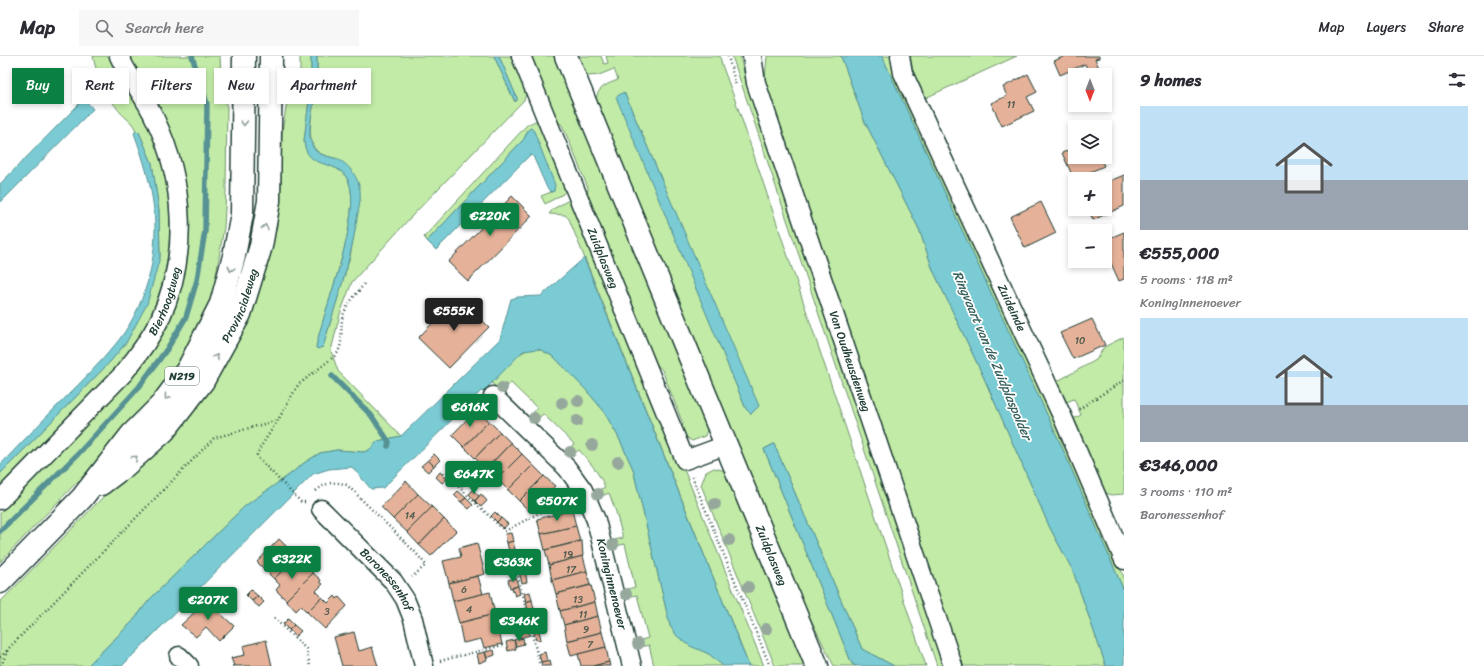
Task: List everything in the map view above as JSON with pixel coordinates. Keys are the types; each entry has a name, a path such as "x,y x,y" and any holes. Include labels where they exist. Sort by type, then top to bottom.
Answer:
{"main road":[{"name":"Provincialeweg","path":"0,582 82,498 127,440 161,405 188,369 221,304 234,256 242,214 244,56"},
{"name":"Provincialeweg","path":"82,498 125,466 164,431 203,380 240,314 261,246 269,200 271,56"},
{"name":"Zuidplasweg","path":"566,56 817,666"}],"street":[{"name":"Bierhoogtweg","path":"0,500 123,374 136,358 160,318 172,284 177,262 180,230 179,204 175,178 167,148 155,118 119,56"},
{"name":"Zuidplasweg","path":"521,56 685,460"},
{"name":"Van Oudheusdenweg","path":"752,56 759,91 954,666"},
{"name":"Zuideinde","path":"900,56 903,73 1063,418 1124,560"},
{"name":"Koninginnenoever","path":"493,396 567,468 583,490 596,520 632,666"},
{"path":"685,460 726,445"},
{"name":"Baronessenhof","path":"321,509 393,581 413,619 424,666"}],"path":[{"path":"298,500 259,459 257,455 298,385 336,355 341,348 343,317 349,302 364,284"},
{"path":"1063,418 1124,380"},
{"path":"0,658 214,438 278,420"},
{"path":"685,460 770,666"},
{"path":"441,470 505,531 583,490"},
{"path":"312,493 322,486 330,483 339,482 347,485 415,552 426,565 398,590"},
{"path":"304,501 308,497"},
{"path":"514,561 540,666"},
{"path":"274,618 306,649 310,666"},
{"path":"424,666 503,645"},
{"path":"1,666 8,649"}],"green space":[{"path":"93,56 109,56 116,68 96,68"},
{"path":"129,56 220,56 221,68 214,68 214,104 226,104 227,107 226,191 224,227 212,300 187,356 133,424 0,562 0,513 130,379 148,357 166,325 186,262 189,219 184,175 172,136 157,104 206,104 206,68 137,68 137,70"},
{"path":"300,56 311,56 311,68 300,68"},
{"path":"317,56 494,56 515,102 517,98 499,56 515,56 528,88 524,100 410,218 352,282 340,314 331,351 338,371 401,436 378,441 369,450 364,452 337,450 320,453 245,506 150,599 133,621 87,666 0,666 0,602 105,495 131,471 270,248 281,185 282,131 287,104 309,104 304,141 306,150 310,157 336,168 343,173 348,180 352,195 351,215 347,237 316,347 323,347 350,257 360,197 339,159 321,154 316,150 311,137 310,129 313,104 371,104 371,68 317,68"},
{"path":"526,56 556,56 708,427 705,436 692,441 680,433 683,424 662,370 651,358 586,200 588,188 569,141 562,125 551,116"},
{"path":"578,56 601,56 604,64 608,63 606,56 720,56 926,666 894,666 862,649 774,444 764,449 852,664 856,666 834,666 805,608 596,99 601,89 618,80 614,69 599,75 589,76 585,73","holes":["624,92 758,406 751,414 746,409 617,97"]},
{"path":"732,56 740,56 748,89 944,666 937,666"},
{"path":"767,56 841,56 864,120 919,229 933,270 984,378 1050,528 1073,571 1106,666 963,666 765,79"},
{"path":"882,56 891,56 893,71 980,257 1108,540 1124,577 1124,591 1061,445"},
{"path":"908,56 1017,56 923,99 907,60"},
{"path":"129,90 145,118 157,144 167,184 170,210 170,237 160,289 151,313 139,337 124,359 0,487 0,474 109,363 126,343 160,257 159,210 152,163 139,132 136,131 131,123 114,104 129,104"},
{"path":"535,121 543,123 567,188 563,194 545,204 541,196 554,191 531,128 528,130 524,139 427,241 424,237 527,125"},
{"path":"567,201 573,203 582,219 764,666 749,666 569,219 565,215 549,214 553,209"},
{"path":"1124,337 1124,494 1111,495 1102,491 1071,420 1081,415 1074,399 1064,403 1054,383 1096,360 1104,347"},
{"path":"531,349 539,349 554,357 603,410 619,438 633,469 670,626 682,639 710,655 723,666 654,666 649,645 635,648 634,642 648,638 637,595 623,598 621,591 635,587 625,544 611,547 610,541 623,538 609,493 595,499 593,493 605,487 594,467 579,450 568,458 564,453 574,444 543,414 534,423 528,419 537,408 511,383 501,393 492,383 514,358"},
{"path":"714,468 726,471 791,630 804,666 775,666 701,485 706,472"}],"water":[{"path":"311,56 317,56 317,68 311,68"},
{"path":"494,56 499,56 517,101 514,100"},
{"name":"Ringvaart van de Zuidplaspolder","path":"841,56 882,56 1061,445 1124,591 1124,666 1106,666 1073,571 1050,528 984,378 933,270 919,229 864,120"},
{"path":"624,92 759,406 751,414 746,409 616,97"},
{"path":"79,104 89,104 93,109 0,203 0,184"},
{"path":"309,104 314,104 310,135 314,149 322,155 339,160 348,167 358,181 360,193 354,235 347,267 323,347 317,349 316,347 320,331 347,237 351,215 352,195 348,180 343,173 310,157 306,151 304,141"},
{"path":"531,128 534,131 555,185 554,191 551,192 547,188 533,156 530,155 436,250 427,241 524,139 528,130"},
{"path":"136,131 139,132 152,163 159,210 160,257 147,304 126,343 109,363 0,474 0,465 92,371 114,346 125,332 142,300 152,264 155,228 151,190 134,133"},
{"path":"584,258 749,666 723,666 709,654 690,646 677,636 670,626 633,469 619,438 603,410 586,390 554,357 539,349 523,351 483,392 481,391 383,488 371,489 352,467 329,469 313,474 122,666 87,666 133,621 150,599 245,506 320,453 337,450 364,452 369,450 378,441 401,436 500,339 511,299 518,297 541,296"},
{"path":"774,444 862,649 894,666 856,666 852,664 764,449"}],"building":[{"path":"1065,56 1099,56 1099,58 1095,59 1099,68 1087,68 1085,64 1076,68 1068,68 1068,71 1060,75 1054,61"},
{"path":"1028,74 1037,92 1027,97 1034,111 1002,126 991,103 1007,96 1003,87"},
{"path":"1068,150 1068,164 1103,164 1104,166 1090,172 1071,172 1062,153"},
{"path":"1124,175 1124,206 1112,211 1112,180"},
{"path":"512,196 532,216 468,281 448,262 485,224 473,212 480,205 492,217"},
{"path":"1041,202 1056,233 1025,248 1010,217"},
{"path":"1091,216 1102,216 1093,220"},
{"path":"1124,232 1124,279 1119,281 1112,266 1112,237"},
{"path":"458,297 489,327 449,368 418,338"},
{"path":"1092,319 1105,345 1073,359 1060,333"},
{"path":"477,409 489,421 464,447 452,435"},
{"path":"489,421 500,432 475,458 464,447"},
{"path":"500,432 511,443 486,469 475,458"},
{"path":"511,443 522,454 497,479 486,469"},
{"path":"434,454 440,460 434,466 428,460"},
{"path":"522,454 533,465 508,490 497,479"},
{"path":"428,460 434,466 428,472 421,466"},
{"path":"533,465 544,476 519,501 508,490"},
{"path":"451,469 458,476 454,480 447,473"},
{"path":"440,472 447,479 442,483 436,477"},
{"path":"458,476 465,483 461,487 454,480"},
{"path":"544,476 555,486 530,512 519,501"},
{"path":"406,481 418,494 393,519 381,507"},
{"path":"473,490 479,496 475,501 469,494"},
{"path":"458,491 466,498 461,502 454,495"},
{"path":"418,494 432,507 407,532 393,519"},
{"path":"481,494 487,501 481,507 475,501"},
{"path":"466,498 473,505 469,509 461,502"},
{"path":"432,507 444,519 419,545 407,532"},
{"path":"572,510 576,526 541,534 537,519"},
{"path":"495,512 501,518 497,522 491,516"},
{"path":"501,518 508,524 503,529 497,522"},
{"path":"444,519 456,531 431,556 419,545"},
{"path":"576,526 580,541 545,550 541,534"},
{"path":"511,533 513,541 507,543 505,534"},
{"path":"279,539 290,551 283,558 289,564 274,579 257,562"},
{"path":"513,541 515,550 509,551 507,543"},
{"path":"582,541 583,556 549,565 545,550"},
{"path":"477,543 485,574 449,583 443,561 461,557 459,548"},
{"path":"583,556 587,571 552,580 549,565"},
{"path":"525,561 527,570 519,572 517,563"},
{"path":"289,564 295,570 302,564 304,566 305,565 313,573 286,600 276,590 280,585 274,579"},
{"path":"525,570 527,582 522,583 519,572"},
{"path":"587,571 590,585 556,594 552,580"},
{"path":"313,573 321,580 320,582 323,584 316,591 322,597 307,612 301,606 296,611 286,600"},
{"path":"478,576 483,594 453,601 449,583"},
{"path":"516,578 518,586 510,588 508,580"},
{"path":"591,585 595,602 560,611 556,594"},
{"path":"518,586 520,594 515,596 512,588"},
{"path":"251,590 258,596 252,601 246,595"},
{"path":"490,592 495,614 459,623 453,601"},
{"path":"530,592 532,600 526,602 524,593"},
{"path":"258,596 264,602 259,607 252,601"},
{"path":"335,596 337,599 339,597 347,606 325,629 307,612 322,597 328,603"},
{"path":"203,599 205,601 207,600 234,626 219,641 206,627 196,637 181,625 198,609 195,606"},
{"path":"532,600 534,609 528,610 526,602"},
{"path":"595,602 598,616 564,625 560,611"},
{"path":"495,614 502,644 484,648 481,639 463,643 459,623"},
{"path":"598,616 602,632 567,641 564,625"},
{"path":"288,619 294,625 289,630 283,624"},
{"path":"537,622 539,631 534,632 532,623"},
{"path":"294,625 301,631 296,636 289,630"},
{"path":"528,629 530,635 520,638 519,631"},
{"path":"539,631 541,639 536,640 534,632"},
{"path":"354,632 359,651 372,647 378,666 342,666 334,637"},
{"path":"602,632 606,647 571,656 567,641"},
{"path":"523,638 524,644 516,646 514,640"},
{"path":"266,640 272,666 234,666 231,658 245,655 243,646"},
{"path":"514,640 516,649 508,651 506,642"},
{"path":"606,647 609,662 593,666 581,666 578,654"},
{"path":"494,650 495,655 487,658 485,652"},
{"path":"485,652 487,660 479,663 477,654"},
{"path":"545,652 547,661 541,662 539,654"},
{"path":"550,660 551,666 542,666 541,662"},
{"path":"609,662 610,666 593,666"}],"waterway":[{"path":"0,531 78,454 139,387 167,349 186,317 197,280 205,231 207,104 192,56"},
{"path":"332,376 371,415 389,442 388,446"}]}
